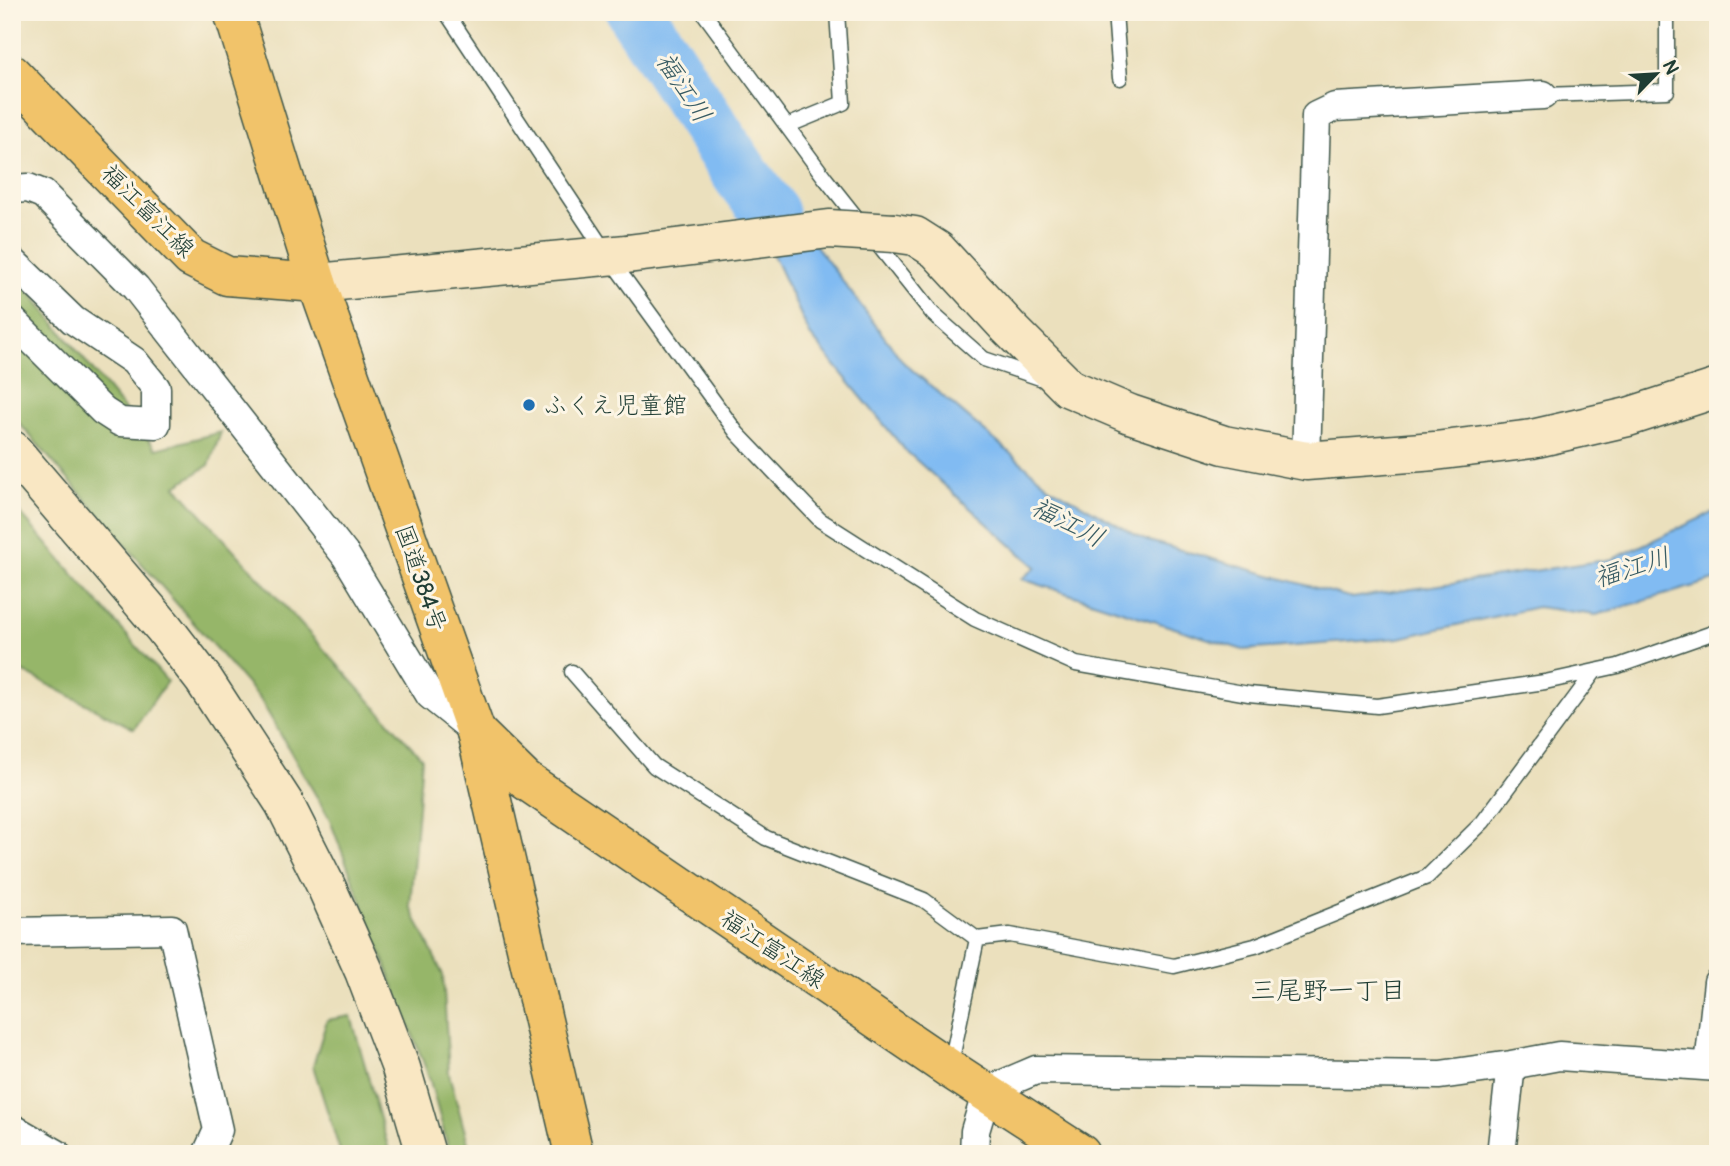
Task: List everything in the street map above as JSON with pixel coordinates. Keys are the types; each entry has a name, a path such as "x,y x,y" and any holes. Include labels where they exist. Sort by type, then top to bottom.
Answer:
{"main road":[{"name":"国道384号","path":"233,12 317,283 476,732 574,1154"},
{"name":"福江富江線","path":"12,74 191,258 227,276 317,283"},
{"name":"福江富江線","path":"476,732 525,780 950,1069 1081,1154"}],"street":[{"path":"1306,461 1316,116 1335,107 1543,95"},
{"path":"12,189 28,188 43,194 136,288 346,556 430,695 476,732"},
{"path":"317,283 618,255 829,229 915,236 937,250 1069,388 1130,414 1224,445 1306,461 1435,451 1532,439 1628,417 1718,388"},
{"path":"12,261 73,320 134,361 156,388 156,424 120,422 103,411 12,320"},
{"path":"12,450 188,659 284,803 326,884 364,971 401,1068 426,1154"},
{"path":"12,932 172,929 218,1130 207,1154"},
{"path":"974,1154 975,1131 987,1091 1035,1070 1440,1075 1559,1056 1713,1066 1718,982"},
{"path":"1501,1154 1511,1065"},
{"path":"12,1128 57,1154"}],"lane":[{"path":"446,12 618,255 737,433 820,520 975,619 1076,664 1249,694 1377,706 1545,682 1618,666 1718,631"},
{"path":"704,12 825,178 933,314 984,359 1069,388"},
{"path":"787,126 843,103 837,12"},
{"path":"1115,12 1120,78"},
{"path":"1543,95 1667,91 1667,12"},
{"path":"572,672 654,766 766,838 924,900 977,939 1010,935 1174,966 1255,946 1427,877 1483,822 1595,671"},
{"path":"950,1069 977,939"}],"green space":[{"path":"12,270 156,449 221,432 209,465 176,486 422,758 410,906 443,975 449,1074 471,1154 450,1154 429,1077 329,818 260,699 12,415"},
{"path":"12,504 167,681 134,729 16,668 12,662"},
{"path":"351,1016 390,1154 341,1154 313,1066 327,1020"}],"water":[{"path":"694,83 904,363 1049,486 1145,540 1352,598 1613,559 1718,510 1718,579 1596,615 1537,607 1399,638 1243,650 1022,579 1036,567 905,450 810,335"}],"waterway":[{"name":"福江川","path":"635,12 742,176 770,212"}],"place":[{"name":"ふくえ児童館","path":"529,405"}],"district":[{"name":"三尾野一丁目","path":"1328,990"}]}
